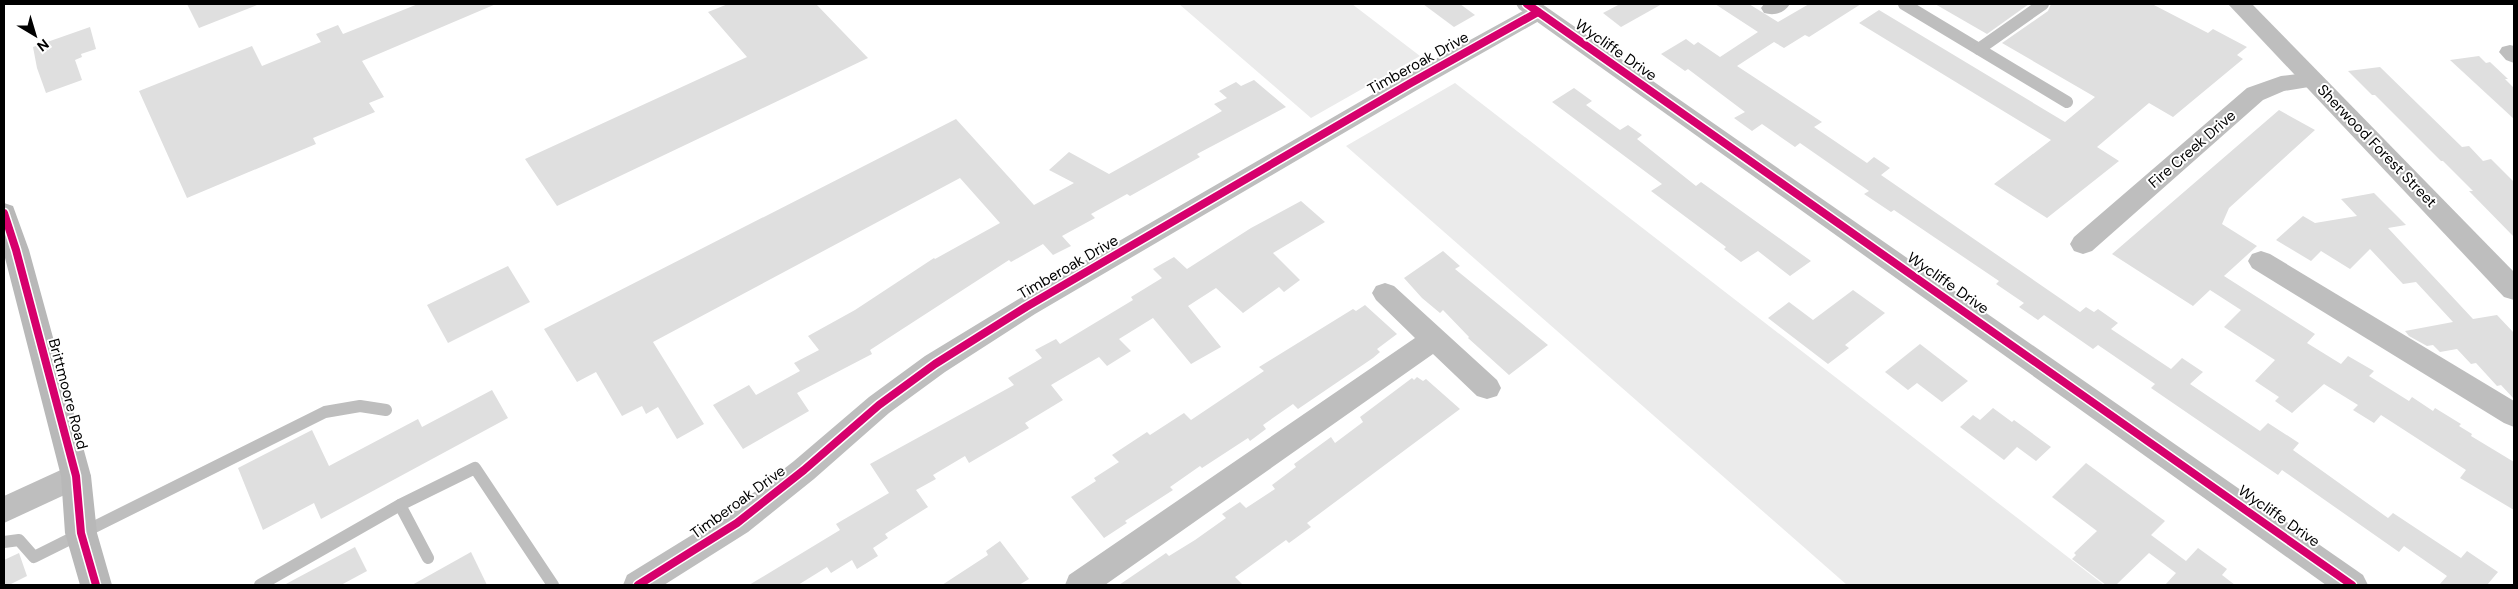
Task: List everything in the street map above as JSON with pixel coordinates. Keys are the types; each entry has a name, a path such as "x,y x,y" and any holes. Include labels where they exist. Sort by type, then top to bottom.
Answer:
{"main road":[{"name":"Brittmoore Road","path":"4,213 10,253 76,476 81,533 96,585"}],"street":[{"name":"Sherwood Forest Street","path":"2236,5 2313,80 2514,289"},
{"name":"Timberoak Drive","path":"638,585 737,523 804,470 879,405 935,364 1043,297 1409,84 1533,8"},
{"name":"Wycliffe Drive","path":"1533,8 2352,585"},
{"name":"Fire Creek Drive","path":"2082,244 2255,94 2280,84 2313,80"},
{"path":"2261,261 2514,415"},
{"path":"1385,293 1487,388"},
{"path":"1080,585 1434,338"},
{"path":"4,510 76,476"}],"lane":[{"path":"1904,4 2067,102"},
{"path":"1979,49 2043,4"},
{"path":"4,542 19,540 34,557 325,412 360,406 386,410"},
{"path":"260,585 400,505 475,468 553,585"},
{"path":"400,505 428,558"}],"shaded area":[{"path":"1179,4 1352,4 1420,56 1311,118"},
{"path":"1455,83 2104,585 1847,585 1346,146"}],"building":[{"path":"187,4 257,4 257,5 199,28"},
{"path":"418,4 496,4 362,61 384,97 369,103 375,112 313,138 316,144 187,198 139,91 252,46 262,66 321,42 316,34 338,25 343,34"},
{"path":"728,4 816,4 868,58 557,206 525,159 747,57 708,12"},
{"path":"1423,4 1460,4 1475,15 1454,27"},
{"path":"1620,4 1662,4 1621,27 1603,13"},
{"path":"1715,4 1749,4 1778,22 1809,4 1861,4 1809,37 1805,35 1784,48 1774,42 1737,66 1822,122 1814,127 1867,163 1874,157 1890,168 1881,175 2080,312 2086,307 2094,312 2098,309 2118,323 2111,329 2171,369 2182,358 2203,372 2190,384 2260,431 2268,423 2299,443 2293,450 2388,518 2393,513 2461,558 2467,551 2498,572 2487,585 2439,585 2447,576 2404,546 2399,552 2282,470 2278,475 2151,388 2155,384 2098,345 2093,349 2044,315 2038,320 2019,307 2024,303 1996,284 1999,281 1894,210 1891,212 1864,194 1869,191 1800,143 1795,147 1762,124 1752,131 1734,118 1745,112 1688,69 1685,71 1661,54 1686,39 1694,45 1698,42 1720,57 1758,32"},
{"path":"1935,4 2029,4 1987,34"},
{"path":"2051,4 2152,4 2208,33 2213,29 2247,47 2237,55 2243,59 2173,117 2149,103 2097,147 2119,161 2047,218 1994,184 2051,140 1859,23 1879,10 2065,122 2095,97 2002,43 2048,11"},
{"path":"90,27 96,49 81,54 82,57 75,60 82,80 46,93 37,68 33,47"},
{"path":"2479,56 2486,63 2490,62 2508,79 2505,79 2514,88 2514,119 2450,60"},
{"path":"2380,67 2462,147 2469,146 2483,161 2491,159 2514,182 2514,237 2443,161 2348,71"},
{"path":"1254,80 1286,107 1197,154 1200,157 1130,196 1127,194 1091,214 1095,218 1062,236 1071,246 1053,255 1043,244 1011,262 1009,260 870,350 872,354 797,393 809,411 743,449 713,405 749,385 756,395 800,371 794,363 819,350 808,336 855,310 934,258 1000,223 960,178 653,342 704,424 677,439 658,407 646,414 642,406 622,416 596,372 577,382 544,329 956,119 1034,205 1074,183 1049,170 1069,152 1109,174 1222,111 1214,104 1227,98 1219,91 1236,82 1241,86"},
{"path":"1574,88 1592,101 1586,105 1620,130 1628,125 1642,135 1637,139 1696,186 1701,182 1811,261 1790,276 1758,251 1741,262 1724,249 1726,247 1651,191 1662,184 1552,102"},
{"path":"2279,110 2315,130 2229,208 2222,224 2257,246 2224,276 2315,334 2307,343 2341,364 2348,356 2374,371 2369,376 2409,401 2412,397 2433,411 2435,408 2461,424 2459,426 2472,434 2471,436 2514,462 2514,510 2460,478 2466,470 2381,415 2374,423 2353,410 2358,405 2324,384 2292,413 2275,401 2279,397 2255,381 2275,360 2224,327 2241,310 2210,290 2193,306 2112,254"},
{"path":"2374,193 2406,225 2388,228 2473,319 2497,315 2514,333 2514,399 2501,385 2497,386 2476,363 2471,364 2457,349 2440,352 2433,345 2427,346 2409,336 2405,331 2453,322 2416,282 2403,284 2370,249 2350,269 2321,251 2311,261 2276,240 2303,216 2315,223 2357,216 2341,199"},
{"path":"1301,201 1325,222 1273,253 1300,280 1284,292 1279,287 1243,313 1216,288 1188,306 1221,347 1191,364 1153,318 1119,339 1131,351 1107,366 1099,357 1051,385 1063,400 1025,423 1029,428 969,463 965,456 933,475 936,479 916,490 928,507 885,534 888,538 873,548 878,556 857,569 852,560 831,573 827,567 798,585 749,585 840,530 836,524 889,493 870,464 1014,385 1008,378 1042,358 1035,350 1056,339 1060,344 1133,300 1131,297 1162,278 1153,269 1174,257 1187,269 1251,228"},
{"path":"1443,251 1460,266 1455,269 1548,345 1509,375 1468,338 1443,310 1440,313 1422,298 1404,278"},
{"path":"508,266 530,302 448,343 427,305"},
{"path":"1853,290 1885,313 1845,345 1849,348 1828,364 1768,318 1789,302 1813,320"},
{"path":"1365,305 1397,334 1377,349 1380,352 1298,409 1293,404 1263,425 1266,429 1250,441 1248,438 1202,468 1200,466 1170,487 1173,490 1125,521 1127,523 1104,538 1071,497 1096,481 1094,478 1119,462 1112,455 1147,432 1150,435 1184,413 1191,420 1264,371 1259,367 1353,309 1356,311"},
{"path":"1920,344 1968,381 1942,402 1917,383 1908,390 1885,372"},
{"path":"1417,377 1423,381 1426,379 1460,409 1307,523 1311,527 1289,543 1286,540 1235,577 1243,585 1119,585 1166,553 1169,556 1195,540 1226,518 1222,514 1240,502 1246,508 1275,489 1272,485 1296,467 1294,464 1331,437 1335,443 1363,422 1360,417 1412,378 1414,380"},
{"path":"492,390 508,418 321,519 314,503 263,530 238,468 312,430 329,466 418,419 422,427"},
{"path":"1993,408 2012,422 2014,420 2051,447 2036,461 2017,447 2004,460 1960,427 1973,415 1980,420"},
{"path":"2086,463 2165,521 2151,535 2186,561 2198,548 2227,569 2222,575 2235,585 2165,585 2176,573 2149,553 2116,585 2106,585 2072,559 2076,555 2074,553 2097,531 2052,497"},
{"path":"1000,541 1029,579 1019,585 942,585 988,555 986,551"},
{"path":"355,547 367,571 341,585 284,585"},
{"path":"471,552 487,585 412,585"},
{"path":"19,553 27,576 9,585 4,585 4,560"}],"cycle path":[{"path":"1527,4 2352,585"},
{"path":"638,585 737,523 804,470 879,405 935,364 1026,307 1409,84 1538,12"},
{"path":"4,213 16,250 76,476 81,533 96,585"}]}
